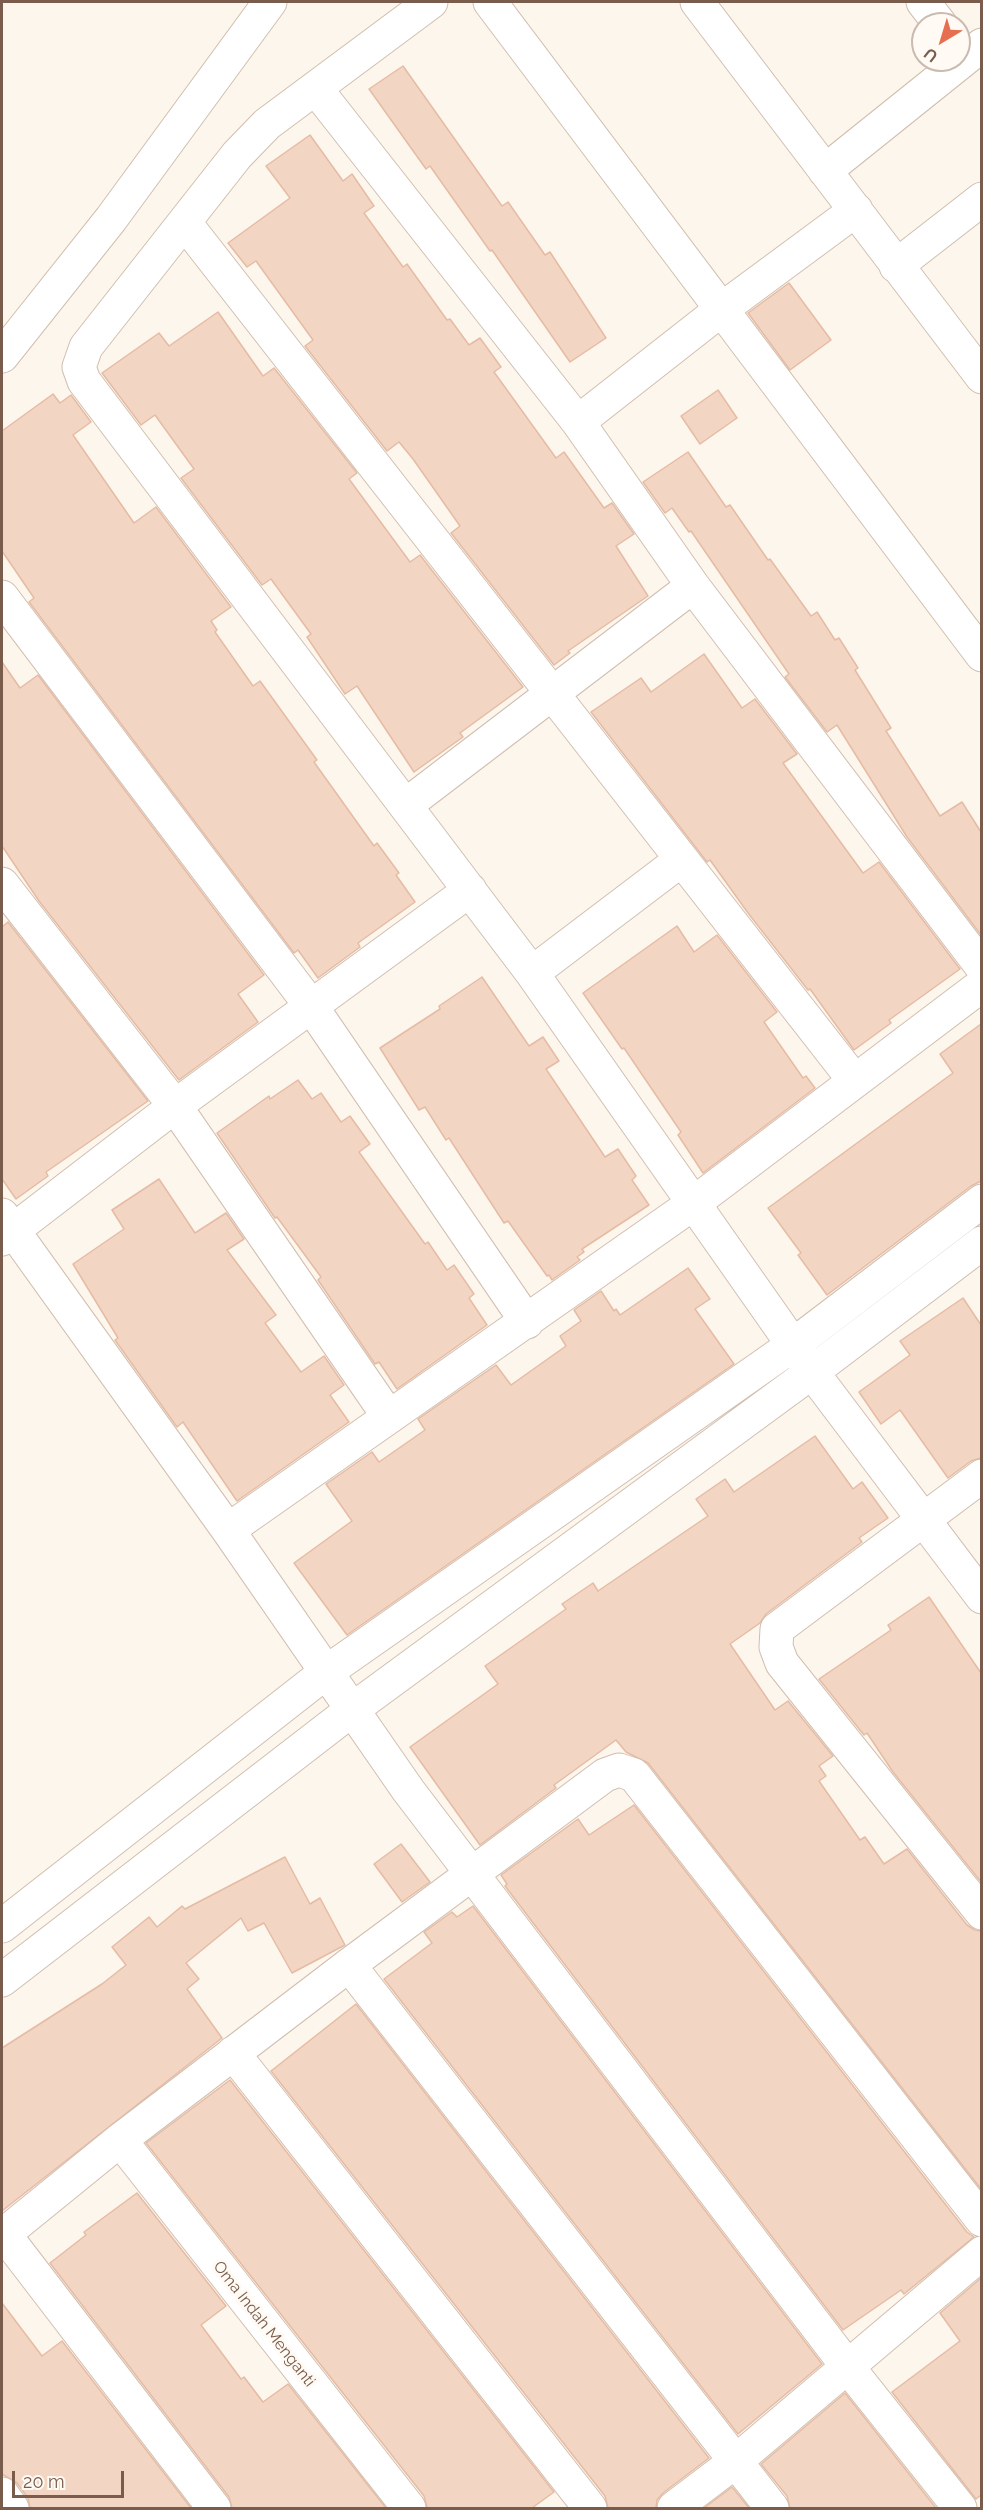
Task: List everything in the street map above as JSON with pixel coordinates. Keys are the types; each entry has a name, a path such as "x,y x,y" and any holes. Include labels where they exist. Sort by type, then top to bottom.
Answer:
{"street":[{"path":"2,356 111,219 270,2"},
{"path":"431,2 267,124 237,155 86,347 79,367 84,381 532,973 812,1372 981,1597"},
{"path":"490,2 981,655"},
{"path":"697,2 981,377"},
{"path":"825,171 972,57"},
{"path":"316,89 578,422 693,586 981,967"},
{"path":"896,266 981,199"},
{"path":"578,422 722,309 856,210"},
{"path":"185,224 854,1080"},
{"path":"406,805 693,586"},
{"path":"2,597 311,1006 527,1322"},
{"path":"532,973 681,860"},
{"path":"2,884 175,1106 389,1417"},
{"path":"470,890 5,1228 228,1530 408,1790 473,1872 847,2366 960,2508"},
{"path":"228,1530 694,1203 981,985"},
{"path":"2,1926 326,1673 793,1345 981,1201"},
{"path":"2,1980 353,1709 812,1372 981,1244"},
{"path":"981,1476 777,1629 776,1647 782,1663 981,1913"},
{"path":"214,2508 3,2235 120,2140 233,2053 605,1775 619,1770 634,1775 981,2220"},
{"path":"349,1965 772,2508"},
{"path":"233,2053 590,2508"},
{"name":"Oma Indah Menganti","path":"120,2140 409,2508"},
{"path":"674,2508 736,2460 981,2253"},
{"path":"2,2494 12,2508"}],"building":[{"path":"403,66 502,206 508,202 545,255 550,252 606,338 570,362 492,250 490,251 430,166 426,169 369,89"},
{"path":"310,135 343,181 352,174 374,206 364,213 403,267 407,264 447,320 450,319 469,345 480,338 501,367 494,372 556,458 564,452 604,508 612,503 634,534 616,546 648,596 568,651 570,653 554,665 451,533 460,526 413,459 399,442 387,451 305,346 313,340 256,261 247,267 228,243 290,198 266,166"},
{"path":"789,283 831,340 790,370 748,313"},
{"path":"218,312 263,376 274,368 357,473 349,479 410,562 420,555 523,687 460,733 463,737 414,772 357,686 345,694 307,637 311,634 271,579 262,585 181,478 194,469 155,415 141,425 102,373 159,333 169,346"},
{"path":"718,390 737,418 700,444 681,416"},
{"path":"53,394 60,403 71,395 91,422 73,435 134,523 156,507 231,607 211,621 217,630 215,632 253,686 260,681 317,760 314,762 374,846 377,843 399,873 396,875 415,902 358,943 360,947 318,978 298,950 294,953 29,602 34,598 2,551 2,431"},
{"path":"688,452 726,507 730,505 811,616 817,612 835,640 839,638 858,668 855,670 891,728 886,731 940,816 962,802 981,832 981,935 907,837 837,725 827,732 785,677 789,674 691,531 689,532 672,508 665,513 643,482"},
{"path":"704,654 742,708 755,699 797,754 783,763 863,873 879,862 960,969 889,1020 891,1023 854,1050 710,860 707,862 591,712 641,678 651,692"},
{"path":"2,662 20,688 38,675 264,975 238,994 258,1022 179,1080 39,901 2,846"},
{"path":"8,922 148,1101 46,1172 48,1176 16,1199 2,1179 2,927"},
{"path":"677,926 694,952 717,935 777,1012 764,1022 803,1078 806,1076 815,1088 703,1173 678,1135 681,1132 624,1048 622,1049 583,993"},
{"path":"482,977 529,1046 543,1037 559,1061 546,1069 605,1157 618,1149 636,1176 632,1180 649,1205 582,1249 584,1252 577,1257 580,1260 552,1280 508,1221 504,1223 449,1138 446,1140 425,1107 419,1110 380,1048 440,1009 439,1006"},
{"path":"981,1024 981,1181 971,1186 827,1295 798,1255 801,1253 768,1208 953,1073 940,1054"},
{"path":"298,1080 312,1099 321,1093 341,1122 350,1116 370,1144 359,1152 425,1244 428,1242 447,1270 454,1265 474,1294 469,1298 487,1325 397,1389 379,1362 375,1364 318,1280 321,1277 277,1217 275,1218 217,1133 269,1096 270,1099"},
{"path":"159,1179 195,1233 226,1213 244,1239 227,1250 276,1315 265,1323 301,1372 324,1356 344,1385 330,1395 349,1422 237,1501 183,1422 177,1427 115,1340 118,1338 73,1264 124,1229 112,1210"},
{"path":"688,1268 710,1299 695,1309 734,1364 347,1635 294,1563 352,1521 326,1484 372,1452 379,1462 425,1430 418,1419 496,1365 511,1385 566,1346 560,1336 581,1321 574,1310 601,1291 614,1311 616,1309 620,1315"},
{"path":"963,1298 981,1325 981,1458 971,1461 948,1478 900,1410 881,1424 859,1392 910,1355 900,1341"},
{"path":"815,1436 853,1489 862,1482 888,1518 859,1538 862,1542 730,1644 775,1710 788,1701 833,1756 819,1766 826,1776 819,1781 860,1840 865,1837 884,1864 907,1849 967,1925 981,1931 981,2189 648,1763 626,1752 616,1740 554,1785 556,1788 480,1845 410,1747 498,1684 485,1666 566,1609 562,1604 593,1583 598,1591 708,1516 696,1499 725,1479 734,1492"},
{"path":"929,1597 981,1673 981,1882 893,1772 867,1733 864,1735 819,1679 891,1630 888,1625"},
{"path":"634,1805 967,2232 974,2237 904,2294 901,2290 843,2330 505,1886 507,1884 501,1875 578,1819 589,1835"},
{"path":"401,1844 430,1882 402,1902 374,1864"},
{"path":"285,1857 310,1904 320,1898 345,1945 292,1973 264,1923 248,1931 241,1918 186,1963 199,1979 187,1989 222,2038 2,2211 2,2048 102,1984 126,1965 112,1947 149,1917 157,1927 182,1906 185,1909"},
{"path":"473,1906 822,2364 738,2434 384,1979 432,1943 424,1932 452,1912 457,1917"},
{"path":"356,2004 709,2458 663,2493 657,2500 656,2508 608,2508 605,2496 271,2071"},
{"path":"230,2080 554,2492 532,2508 427,2508 424,2496 146,2143"},
{"path":"137,2193 226,2306 201,2325 241,2379 244,2377 263,2402 288,2384 386,2508 232,2508 229,2497 50,2263 86,2235 84,2232"},
{"path":"981,2278 981,2495 976,2499 892,2392 960,2341 940,2313"},
{"path":"2,2303 42,2356 62,2341 191,2508 30,2508 28,2498 17,2483 2,2474"},
{"path":"845,2393 936,2508 790,2508 787,2496 761,2464"},
{"path":"732,2487 749,2508 704,2508"}]}
